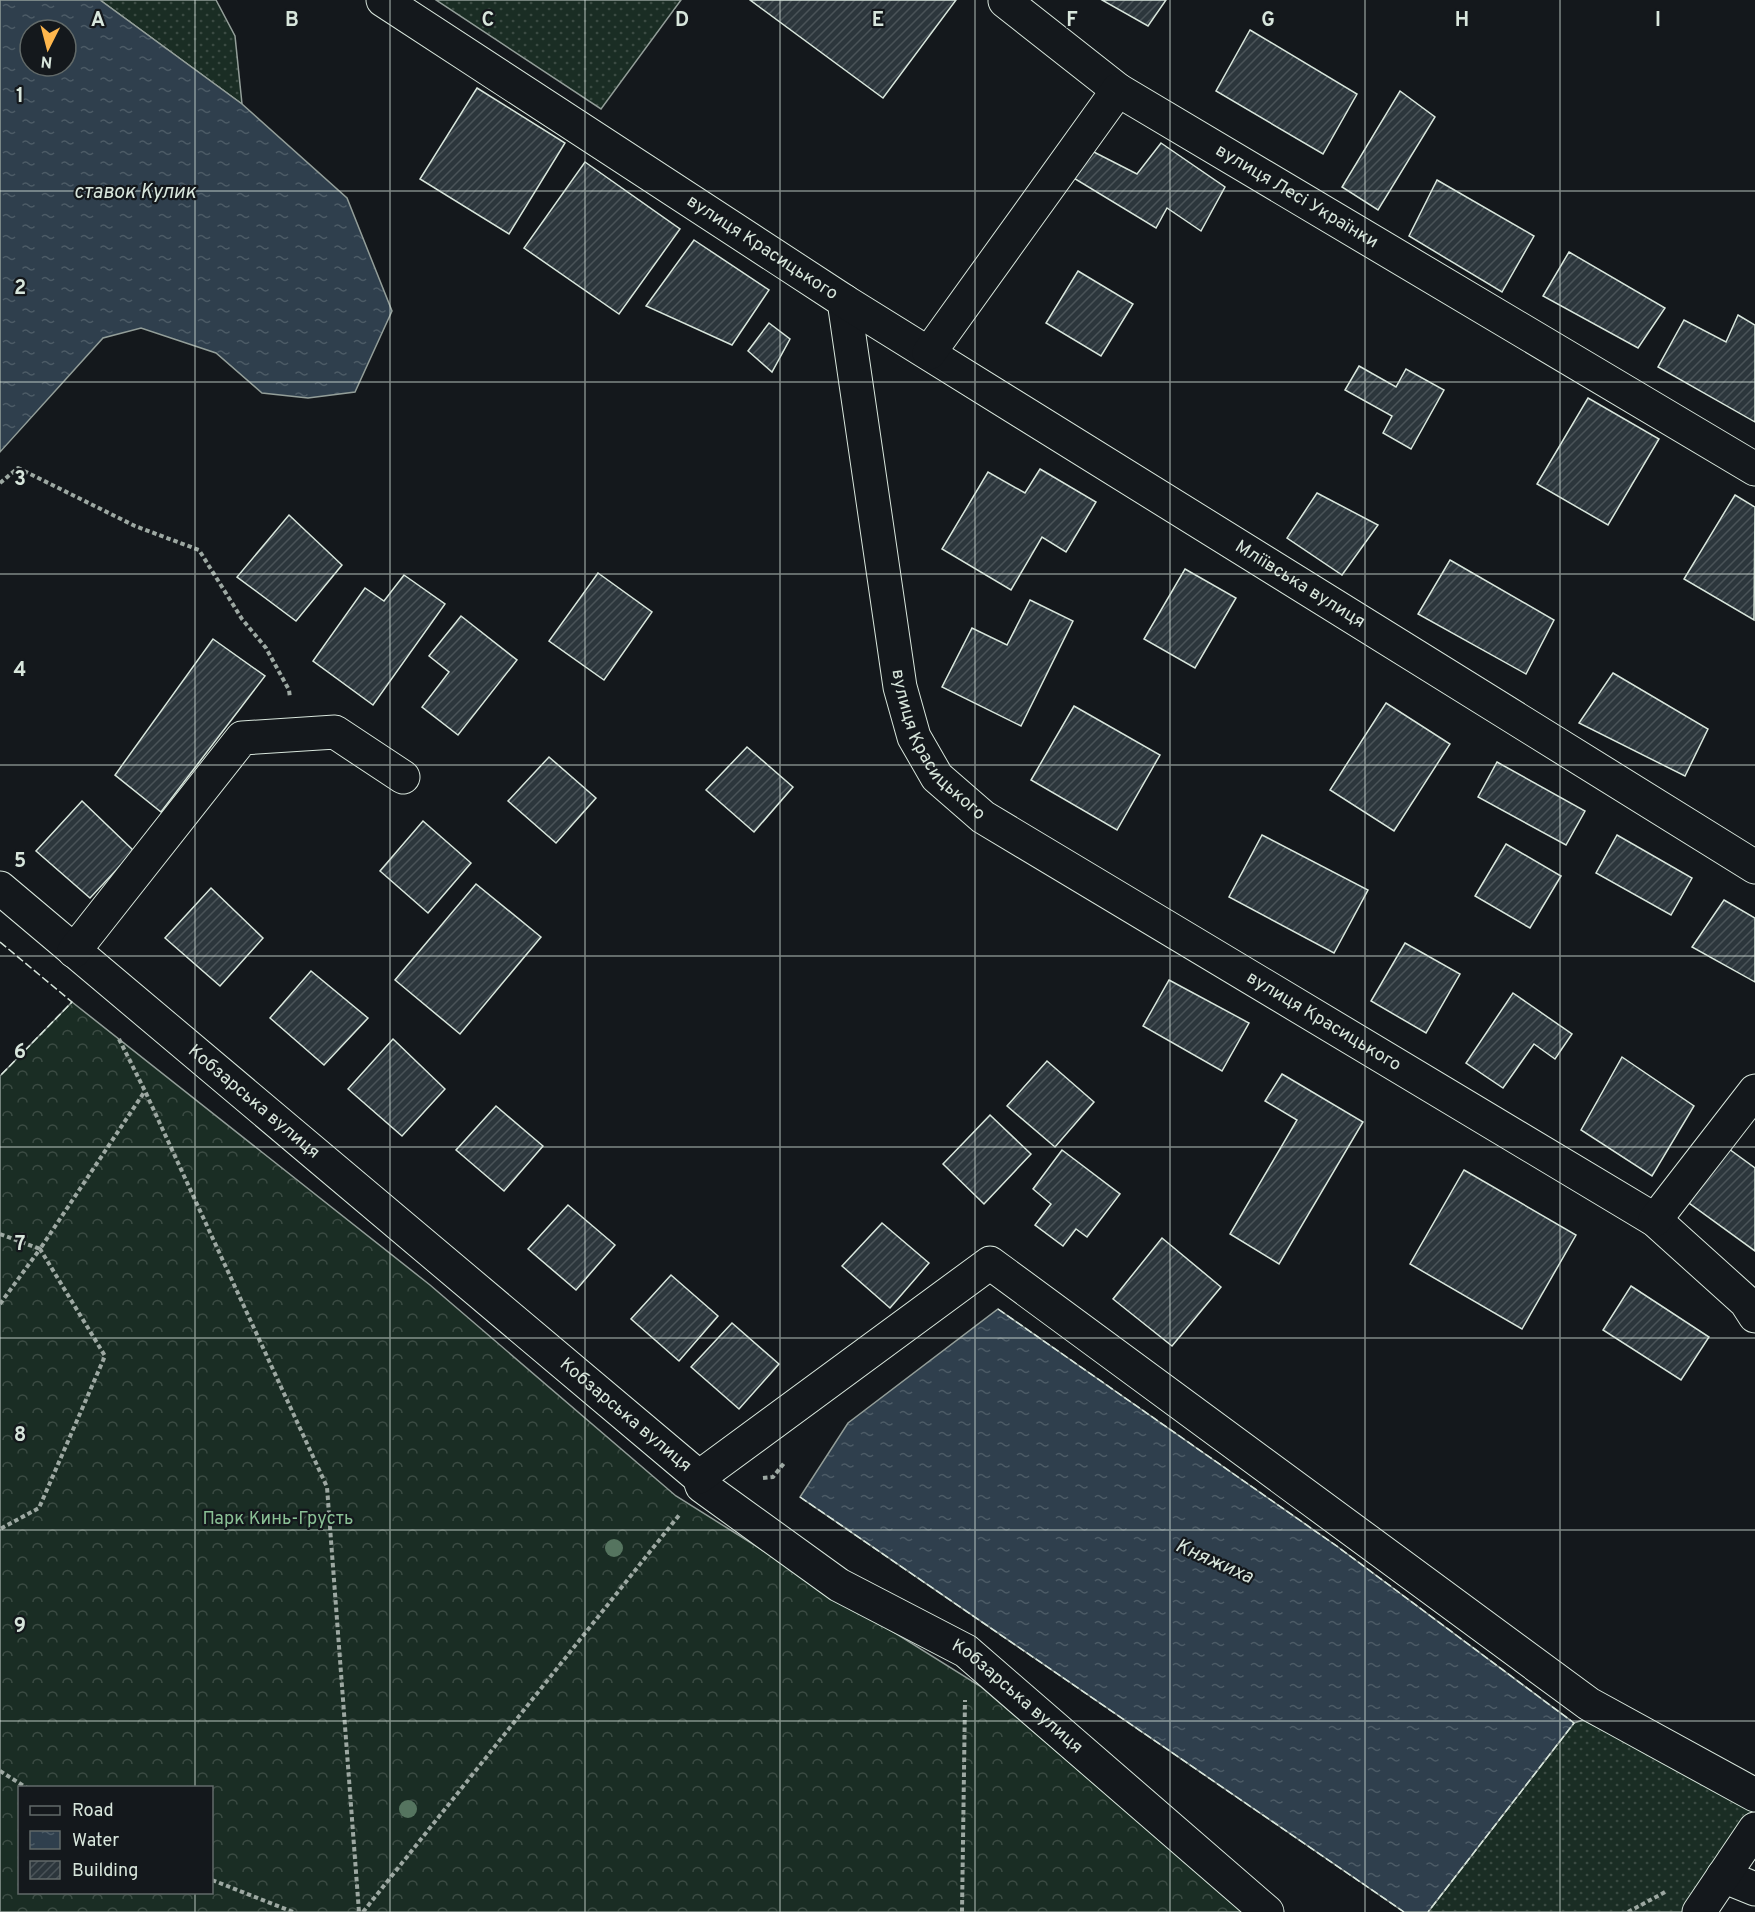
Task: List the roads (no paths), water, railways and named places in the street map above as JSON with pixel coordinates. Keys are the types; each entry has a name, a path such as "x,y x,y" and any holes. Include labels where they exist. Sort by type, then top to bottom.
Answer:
{"street":[{"name":"вулиця Красицького","path":"383,0 844,301 900,687 914,737 937,777 983,817 1655,1220 1746,1302 1755,1316"},
{"name":"вулиця Лесі Українки","path":"1005,1 1118,90 1755,469"},
{"path":"929,353 1118,90"},
{"name":"Мліївська вулиця","path":"844,301 1755,867"},
{"path":"74,951 242,738 335,732 403,777"},
{"name":"Кобзарська вулиця","path":"0,888 700,1482 839,1585 966,1651 1267,1912"},
{"path":"1655,1220 1755,1091"},
{"path":"700,1482 990,1263 1589,1704 1755,1795"},
{"path":"1699,1912 1755,1829"},
{"path":"1723,1876 1755,1889"}],"water":[{"name":"ставок Кулик","path":"0,0 100,0 242,104 347,198 392,311 355,392 308,398 262,393 216,353 141,328 103,338 0,452"},
{"name":"Княжиха","path":"998,1309 1338,1547 1574,1723 1428,1912 1404,1912 800,1497 848,1423"}],"park label":[{"name":"Парк Кинь-Грусть","path":"278,1519"}]}
